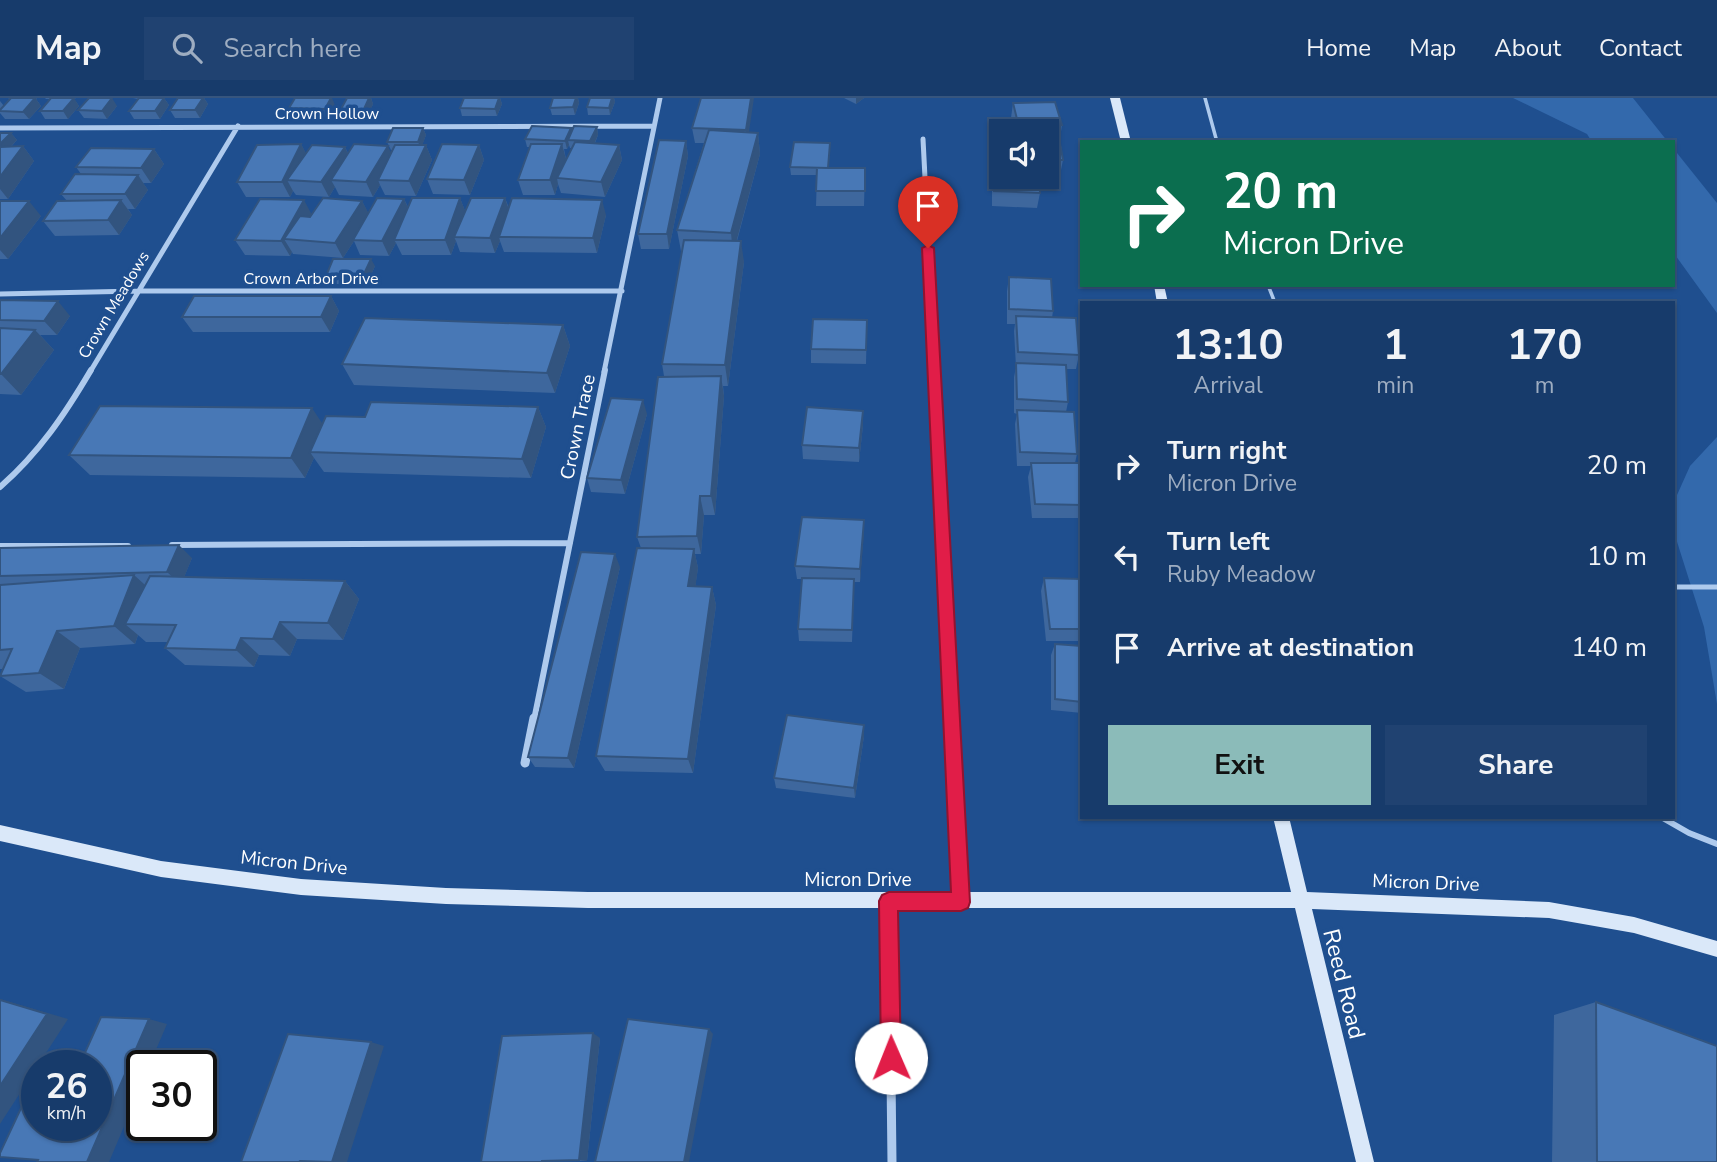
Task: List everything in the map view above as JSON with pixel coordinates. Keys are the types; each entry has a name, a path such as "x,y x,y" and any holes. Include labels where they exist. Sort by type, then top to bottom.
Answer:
{"street":[{"name":"Crown Trace","path":"525,763 660,98"},
{"path":"1115,98 1126,140"},
{"name":"Crown Meadows","path":"0,487 23,467 60,422 238,126"},
{"name":"Crown Hollow","path":"0,128 654,126"},
{"path":"923,139 961,902"},
{"name":"Crown Arbor Drive","path":"0,294 138,291 622,291"},
{"path":"167,545 570,544"},
{"path":"0,546 139,546"},
{"name":"Reed Road","path":"1281,819 1364,1162"},
{"name":"Micron Drive","path":"0,833 161,869 301,887 446,896 575,899 961,902 1300,900 1549,910 1633,925 1717,949"},
{"path":"889,901 892,1162"}],"lane":[{"path":"1205,98 1216,140"},
{"path":"1675,587 1717,587"},
{"path":"1664,819 1689,833 1717,844"}],"shaded area":[{"path":"1513,98 1633,98 1666,140 1591,140 1587,134"},
{"path":"1675,150 1717,203 1717,313 1675,255"},
{"path":"1717,437 1717,704 1704,627 1675,535 1675,500 1690,466"}],"building":[{"path":"11,98 35,98 23,112 0,111"},
{"path":"51,98 74,98 63,111 40,111"},
{"path":"89,98 112,98 102,111 78,110"},
{"path":"139,98 164,98 155,111 129,111"},
{"path":"178,98 203,98 195,110 170,110"},
{"path":"295,98 331,98 325,109 289,108"},
{"path":"347,98 369,98 364,109 341,109"},
{"path":"464,98 499,98 495,109 460,108"},
{"path":"553,98 576,98 573,107 550,108"},
{"path":"590,98 612,98 609,108 587,107"},
{"path":"701,98 751,98 746,130 692,128"},
{"path":"1055,102 1062,125 1059,125 1059,119 1017,119 1013,103"},
{"path":"532,126 571,128 565,141 525,139"},
{"path":"574,126 597,127 590,141 568,140"},
{"path":"393,128 423,128 418,142 387,142"},
{"path":"709,130 758,133 731,233 677,230"},
{"path":"0,133 11,133 0,144"},
{"path":"1059,138 1063,160 1059,160"},
{"path":"659,140 686,141 667,234 638,234"},
{"path":"575,142 619,145 601,182 557,178"},
{"path":"794,142 830,143 828,168 790,167"},
{"path":"301,144 282,182 237,182 257,145"},
{"path":"354,144 388,146 366,182 331,180"},
{"path":"442,144 479,145 464,180 427,179"},
{"path":"531,144 562,144 550,180 518,180"},
{"path":"312,145 345,147 321,182 287,180"},
{"path":"395,145 426,145 409,181 378,180"},
{"path":"23,146 0,177 0,147"},
{"path":"91,148 154,149 141,168 76,167"},
{"path":"817,168 865,168 865,191 816,191"},
{"path":"75,174 138,175 125,194 61,194"},
{"path":"1040,189 1040,193 994,191"},
{"path":"323,198 362,201 335,243 284,239 300,216 310,217"},
{"path":"377,198 404,199 382,241 353,240"},
{"path":"412,198 460,198 445,240 394,240"},
{"path":"471,198 505,198 490,238 454,237"},
{"path":"512,198 602,200 593,238 499,237"},
{"path":"260,199 304,200 281,241 235,240"},
{"path":"121,200 108,220 43,221 57,201"},
{"path":"0,201 29,201 0,238"},
{"path":"684,240 741,241 725,365 662,364"},
{"path":"333,259 371,259 363,276 326,276"},
{"path":"1009,277 1051,279 1053,311 1009,309"},
{"path":"194,296 331,296 321,317 182,317"},
{"path":"0,300 58,301 44,321 0,320"},
{"path":"1016,316 1076,318 1079,355 1018,352"},
{"path":"365,318 563,325 547,373 342,364"},
{"path":"813,319 867,320 866,350 811,349"},
{"path":"0,328 35,330 1,374 0,374"},
{"path":"1016,363 1066,365 1068,402 1017,399"},
{"path":"721,376 711,496 700,496 697,536 637,537 658,377"},
{"path":"611,398 643,400 621,480 587,478"},
{"path":"371,402 538,407 522,459 310,452 326,416 365,417"},
{"path":"100,406 312,408 291,458 69,455"},
{"path":"807,407 863,411 859,448 802,445"},
{"path":"1017,410 1074,412 1077,454 1020,452"},
{"path":"1031,463 1080,463 1080,505 1035,504"},
{"path":"802,517 864,520 860,569 795,566"},
{"path":"179,545 167,572 0,576 0,548"},
{"path":"637,548 694,549 688,586 712,587 688,759 596,756"},
{"path":"581,552 615,554 568,758 528,757"},
{"path":"134,575 114,626 57,631 39,673 0,676 12,649 0,650 0,585"},
{"path":"150,576 345,581 328,623 280,622 273,639 241,638 236,650 165,648 176,625 125,624"},
{"path":"802,578 854,579 852,630 798,629"},
{"path":"1044,578 1080,579 1080,629 1050,629"},
{"path":"1055,644 1080,646 1080,702 1055,699"},
{"path":"787,715 864,725 854,788 774,778"},
{"path":"0,1000 47,1014 0,1086"},
{"path":"1596,1002 1717,1046 1717,1162 1597,1162"},
{"path":"101,1017 149,1019 136,1050 126,1050 126,1072 112,1104 112,1050 86,1050"},
{"path":"628,1019 709,1029 684,1162 595,1162"},
{"path":"593,1033 579,1160 481,1162 502,1036"},
{"path":"288,1034 371,1042 332,1162 241,1162"},
{"path":"21,1108 21,1141 96,1141 87,1162 37,1162 38,1160 0,1157"}],"route":[{"path":"891,1058 889,901 961,902 928,248"}]}
